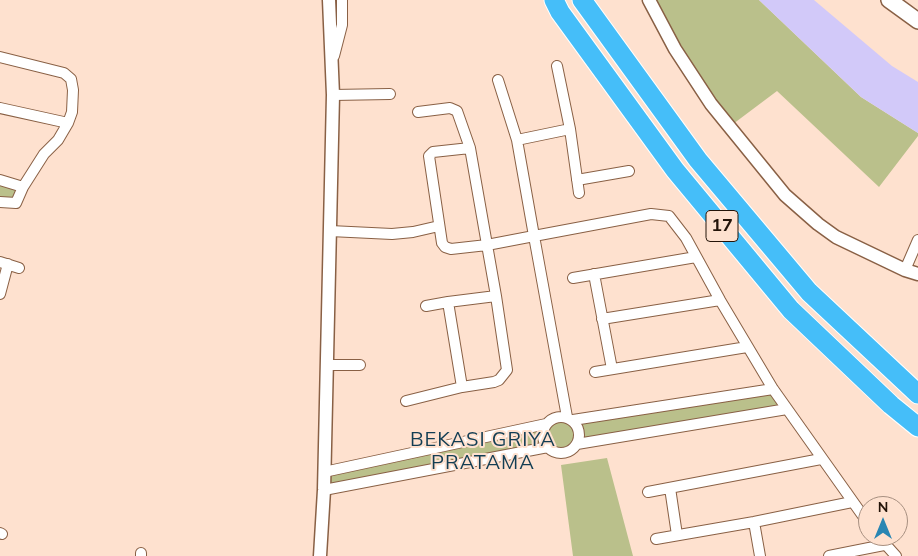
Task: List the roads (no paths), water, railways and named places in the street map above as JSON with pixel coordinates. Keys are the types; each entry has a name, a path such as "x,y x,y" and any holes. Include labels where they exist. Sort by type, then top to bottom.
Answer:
{"highway":[{"name":"17","path":"554,0 566,20 675,170 791,310 891,405 918,427"},
{"name":"17","path":"582,0 698,160 809,292 918,394"}],"main road":[{"path":"889,0 918,21"}],"street":[{"path":"320,556 324,490 333,95 329,0"},
{"path":"331,64 342,25 342,0"},
{"path":"649,0 675,49 711,104 785,195 797,207 836,237 905,270 918,274"},
{"path":"0,57 64,73 71,79 73,90 72,112 58,140 44,154 22,187 16,203 0,202"},
{"path":"557,66 570,129 579,193"},
{"path":"498,80 517,140 570,419 578,427 580,436 577,444 566,452 556,452 548,447 543,436 546,424"},
{"path":"333,95 390,94"},
{"path":"0,108 68,123"},
{"path":"406,401 499,380 507,370 470,148 456,110 450,108 418,112"},
{"path":"517,140 570,129"},
{"path":"470,148 433,152 429,156 442,243 447,249 487,245 651,214 668,215 686,238 747,347 773,389 858,510"},
{"path":"577,180 629,171"},
{"path":"0,180 22,187"},
{"path":"330,231 392,234 439,226"},
{"path":"905,270 918,240"},
{"path":"573,278 696,257"},
{"path":"0,294 4,263 19,268"},
{"path":"594,274 612,370"},
{"path":"426,306 496,296"},
{"path":"602,319 720,300"},
{"path":"448,302 462,387"},
{"path":"595,372 747,347"},
{"path":"327,365 360,365"},
{"path":"324,472 546,424 556,417 570,419 773,389"},
{"path":"577,444 787,409"},
{"path":"324,490 548,447"},
{"path":"648,492 821,459"},
{"path":"670,488 677,535"},
{"path":"656,539 852,502"},
{"path":"754,522 760,556"},
{"path":"829,556 862,546"},
{"path":"887,546 896,556"}],"district":[{"name":"BEKASI GRIYA PRATAMA","path":"483,452"}]}
